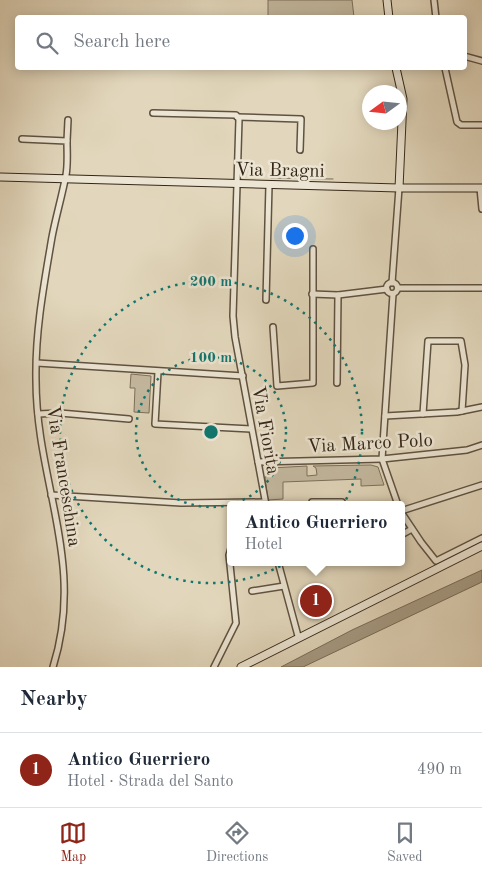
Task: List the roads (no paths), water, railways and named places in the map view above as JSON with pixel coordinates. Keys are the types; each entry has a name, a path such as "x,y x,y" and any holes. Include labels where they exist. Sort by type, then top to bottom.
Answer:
{"street":[{"path":"387,0 389,15"},
{"path":"434,0 436,15"},
{"path":"467,57 482,61"},
{"path":"312,294 338,295 387,289 392,283 403,99 396,70"},
{"path":"445,70 456,122 461,125 482,125"},
{"path":"153,113 300,119 300,150"},
{"name":"Via Fiorita","path":"238,117 233,316 265,501"},
{"path":"65,178 68,120"},
{"path":"22,140 67,141"},
{"name":"Via Bragni","path":"0,177 399,188 481,188"},
{"name":"Via Franceschina","path":"54,665 65,614 66,592 61,539 51,495 38,414 36,363 41,306 52,237 65,178"},
{"path":"266,300 269,185"},
{"path":"481,188 482,209"},
{"path":"273,327 277,386 313,383 312,294 314,250"},
{"path":"392,283 398,288 482,288"},
{"path":"397,501 382,459 393,294 398,288"},
{"path":"387,289 393,294"},
{"path":"337,383 338,295"},
{"path":"424,414 428,341 461,342 464,365 462,412"},
{"path":"36,363 243,376"},
{"path":"158,372 155,424 252,429"},
{"path":"385,416 462,412 482,407"},
{"path":"38,414 60,413 128,419"},
{"name":"Via Marco Polo","path":"258,462 382,459 467,450 482,445"},
{"path":"405,510 482,485"},
{"path":"51,495 181,503 227,503"},
{"path":"405,518 436,561 482,546"},
{"path":"405,533 412,529"},
{"path":"241,667 452,557 482,538"},
{"path":"214,667 236,623 230,566"},
{"path":"279,566 298,636"},
{"path":"252,591 284,586"}],"waterway":[{"path":"271,178 333,179"}],"place":[{"name":"Antico Guerriero","path":"316,601"}]}
